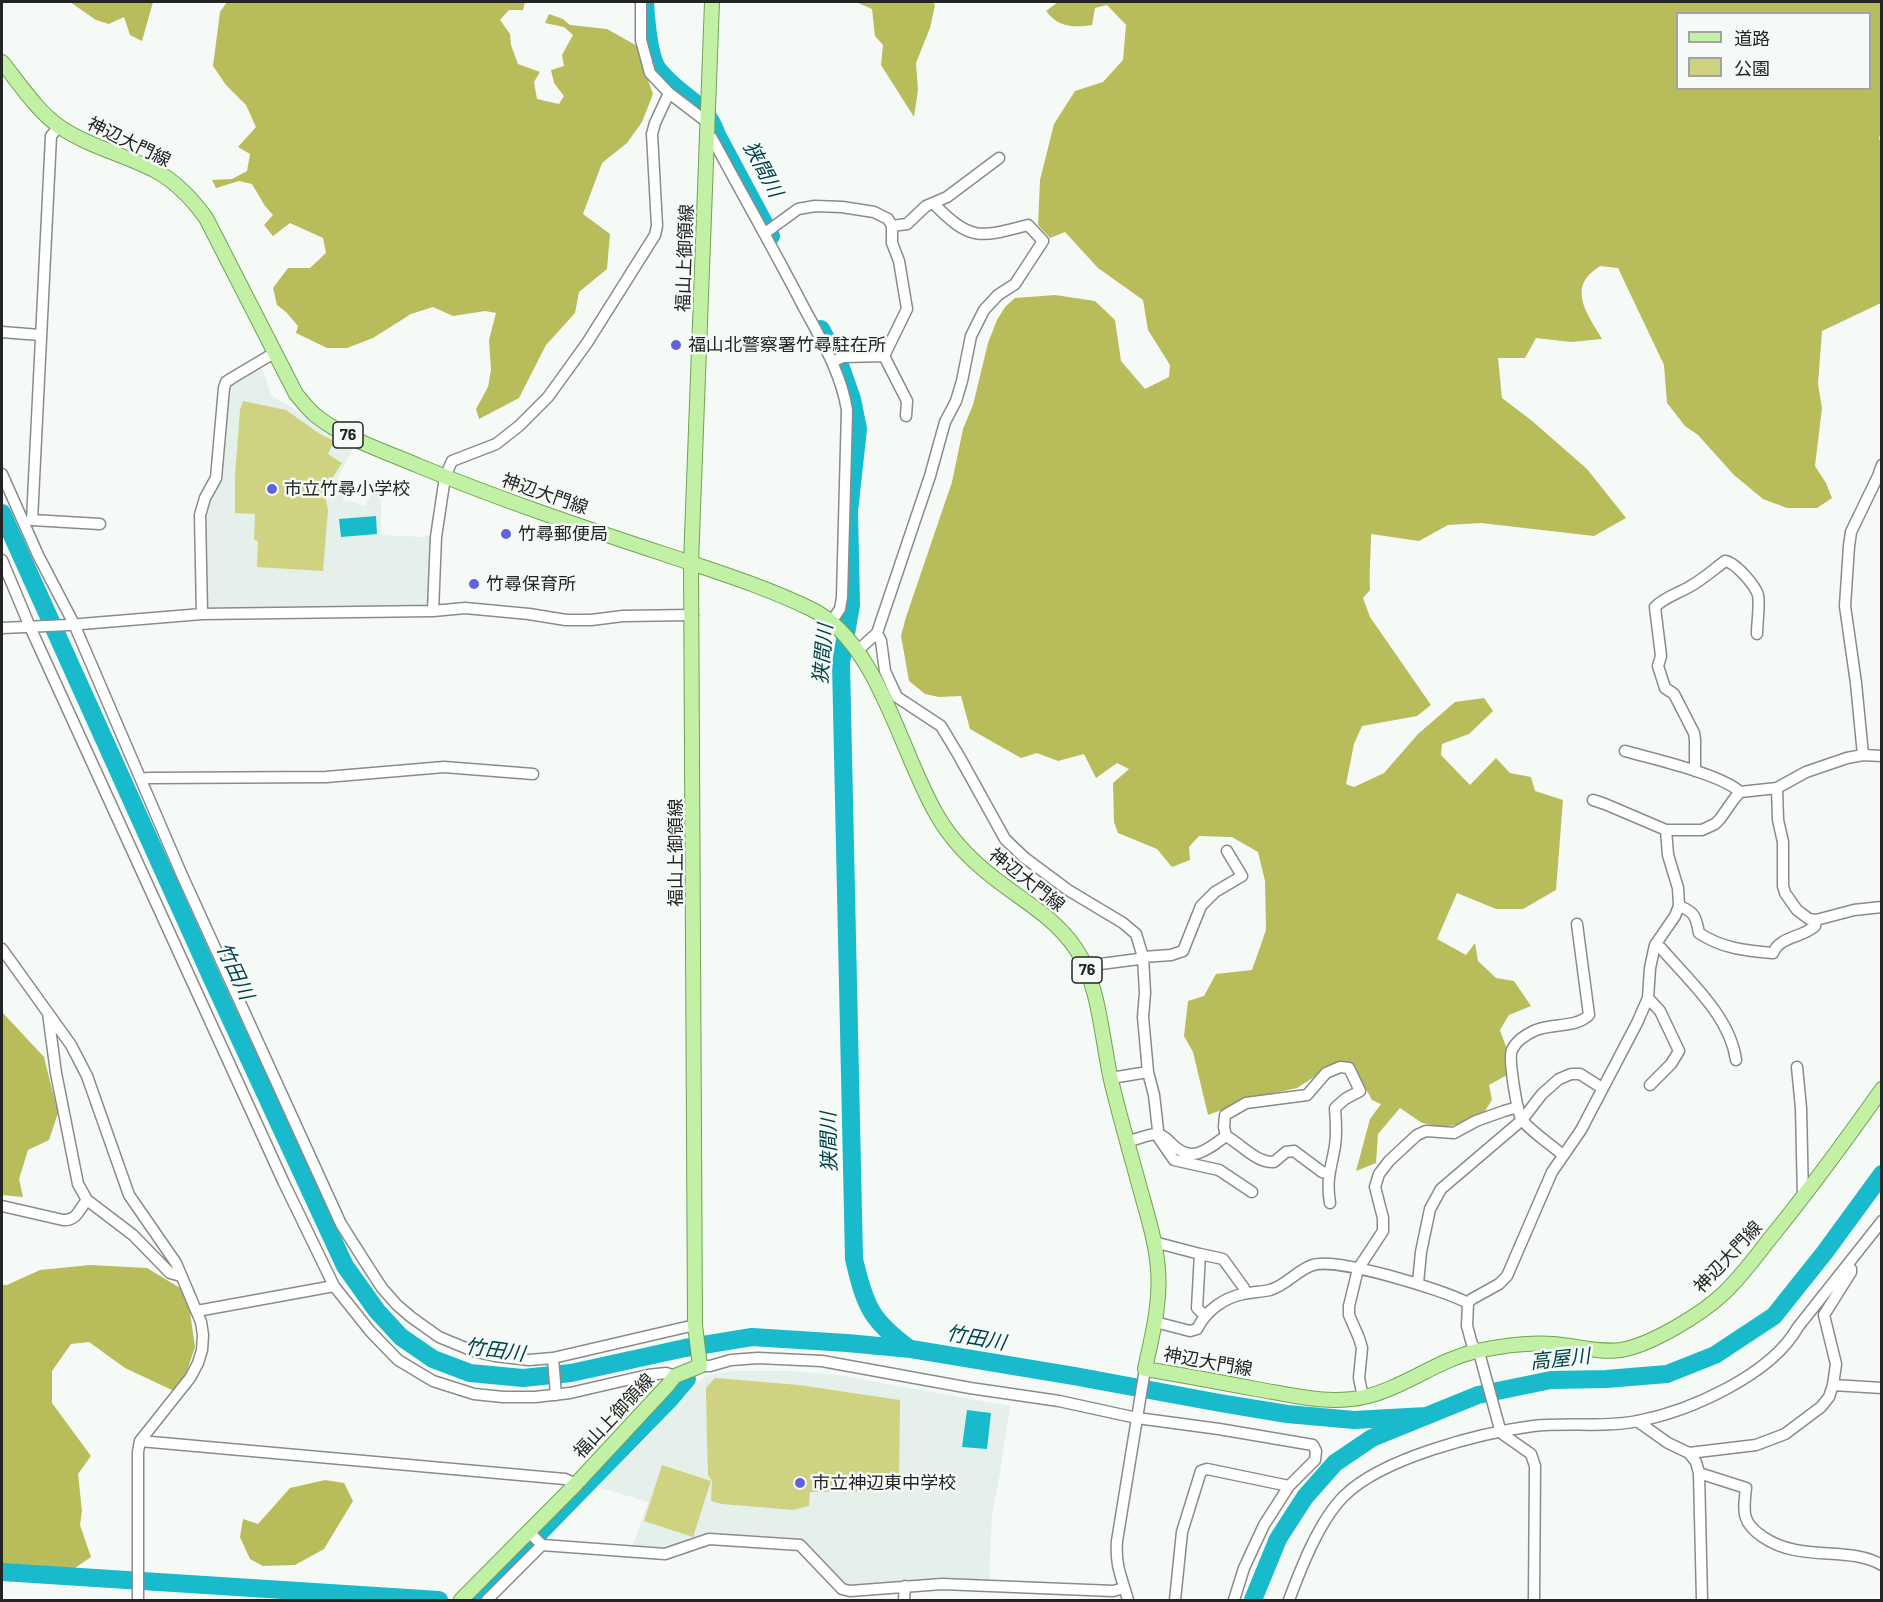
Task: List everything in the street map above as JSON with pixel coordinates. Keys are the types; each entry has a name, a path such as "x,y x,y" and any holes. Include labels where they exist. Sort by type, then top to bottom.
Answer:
{"main road":[{"name":"福山上御領線","path":"462,1599 576,1484 675,1376 700,1363 695,1327 691,563 712,2"},
{"name":"神辺大門線","path":"2,62 42,111 59,126 85,141 157,172 192,199 206,218 296,394 312,413 347,435 445,477 524,507 759,587 812,609 834,625 855,648 882,697 934,812 950,836 967,856 990,876 1043,914 1063,933 1077,949 1085,966 1092,988 1110,1078 1154,1242 1159,1291 1144,1371 1289,1395 1347,1400 1390,1389 1452,1359 1540,1343 1605,1351 1624,1349 1659,1336 1697,1315 1723,1294 1742,1274 1877,1100 1881,1089"}],"street":[{"path":"641,2 641,40 650,73 669,93 708,122 712,138 749,209 769,230 837,360 847,410 842,597 834,625"},
{"path":"433,611 436,537 445,477 452,461 496,444 519,426 548,397 587,343 655,235 657,226 652,134 669,93"},
{"path":"38,555 32,520 40,335 51,136 59,126"},
{"path":"892,226 907,224 926,206 947,197 999,158"},
{"path":"855,648 877,633 930,476 945,422 956,401 971,336 984,310 998,295 1015,284 1043,241 1028,225 993,235 964,230 933,203"},
{"path":"769,230 798,209 815,206 874,212 888,219 892,226 892,243 899,261 907,309 884,356"},
{"path":"2,332 40,335"},
{"path":"202,614 200,514 205,498 216,478 224,388 226,382 274,353"},
{"path":"837,360 884,356"},
{"path":"884,356 907,401 906,417"},
{"path":"1863,755 1845,606 1851,532 1881,465"},
{"path":"2,474 341,1224 382,1288 411,1317 439,1337 473,1351 495,1356 529,1360 553,1359 695,1327"},
{"path":"32,520 100,524"},
{"path":"2,560 284,1183 334,1286 370,1331 398,1360 433,1381 474,1394 503,1398 556,1393 648,1375 666,1373 675,1376"},
{"path":"1695,771 1694,733 1674,694 1665,688 1658,666 1661,657 1655,607 1668,597 1704,578 1725,561 1730,561 1758,594 1757,634"},
{"path":"2,628 72,625 202,614 433,611 465,608 566,620 693,615"},
{"path":"877,633 881,641 885,671 897,697 941,726 1005,839 1025,858 1068,890 1136,934 1143,957 1145,993 1143,1017 1148,1072 1154,1095 1158,1130 1156,1134"},
{"path":"1625,751 1695,771 1731,785 1740,792"},
{"path":"1593,800 1666,830 1693,831 1708,828 1719,819 1740,792 1777,788 1828,763 1863,755 1881,756"},
{"path":"141,779 149,777 326,777 444,767 533,774"},
{"path":"1777,788 1778,820 1783,843 1783,886 1797,910 1809,919 1815,920 1854,910 1881,907"},
{"path":"1534,1600 1535,1466 1531,1454 1501,1432 1478,1354 1472,1344 1467,1326 1468,1303 1499,1284 1507,1276 1552,1172 1581,1130 1648,998 1650,968 1655,945 1675,916 1679,906 1678,888 1668,855 1666,830"},
{"path":"1085,966 1171,955 1183,951 1201,906 1215,892 1242,876 1227,851"},
{"path":"1679,906 1688,910 1696,918 1699,933 1710,941 1744,951 1773,953 1776,946 1785,940 1809,932 1815,926 1815,920"},
{"path":"1563,1155 1522,1120 1513,1080 1510,1053 1516,1042 1534,1031 1572,1023 1589,1015 1577,924"},
{"path":"1655,945 1661,948 1715,1010 1734,1045 1736,1060"},
{"path":"2,949 71,1045 87,1076 129,1195 176,1263 197,1311 204,1335 198,1363 190,1378 140,1441 138,1452 138,1600"},
{"path":"1648,998 1660,1011 1679,1051 1671,1064 1650,1085"},
{"path":"48,1012 47,1017 78,1184 87,1200 133,1235 171,1273 181,1276"},
{"path":"1328,1173 1322,1172 1294,1151 1286,1152 1274,1162 1263,1160 1226,1136 1225,1115 1232,1109 1255,1101 1307,1095 1326,1073 1340,1067 1349,1068 1360,1091 1345,1099 1335,1108 1334,1148 1328,1173 1330,1203"},
{"path":"1797,1067 1801,1108 1803,1198"},
{"path":"1110,1078 1148,1072"},
{"path":"1418,1283 1427,1220 1441,1189 1522,1120 1542,1094 1558,1079 1571,1074 1580,1074 1602,1088"},
{"path":"1363,1397 1359,1378 1362,1348 1349,1315 1358,1269 1383,1231 1383,1218 1375,1187 1379,1174 1389,1161 1426,1131 1454,1133 1476,1121 1518,1107"},
{"path":"1156,1134 1173,1160 1219,1170 1252,1192"},
{"path":"1127,1142 1156,1134 1166,1137 1181,1153 1196,1154 1205,1151 1226,1136"},
{"path":"2,1206 70,1221 75,1218 87,1200"},
{"path":"1289,1600 1310,1549 1336,1505 1345,1495 1374,1474 1411,1458 1501,1432 1533,1426 1636,1421 1688,1405 1742,1382 1791,1341 1798,1328 1851,1263 1881,1221"},
{"path":"1154,1242 1223,1259 1244,1287 1245,1293"},
{"path":"1200,1254 1197,1308 1204,1315"},
{"path":"1155,1322 1190,1331 1197,1329 1204,1315 1235,1296 1280,1287 1314,1264 1332,1263 1418,1283 1468,1303"},
{"path":"1689,1453 1756,1445 1785,1434 1821,1407 1829,1397 1836,1364 1824,1315 1851,1272 1851,1263"},
{"path":"197,1311 334,1286"},
{"path":"700,1363 710,1366 731,1360 758,1358 822,1361 1312,1445 1316,1451 1315,1460 1289,1486 1264,1525 1244,1568 1234,1600"},
{"path":"553,1359 556,1393"},
{"path":"1128,1600 1120,1579 1116,1552 1144,1371"},
{"path":"1833,1385 1881,1388"},
{"path":"1636,1421 1668,1443 1689,1453 1696,1462 1699,1473 1702,1600"},
{"path":"140,1441 565,1479 576,1484"},
{"path":"1175,1600 1182,1532 1201,1471 1207,1469 1289,1486"},
{"path":"1699,1473 1746,1488 1745,1514 1750,1528 1769,1541 1802,1552 1844,1555 1881,1565"},
{"path":"529,1533 541,1544 665,1554 709,1539 800,1545 842,1589 850,1591 942,1584 1113,1591 1124,1588"},
{"path":"488,1600 541,1544"},
{"path":"904,1600 905,1586"}],"shaded area":[{"name":"市立竹尋小学校","path":"261,365 271,395 296,410 323,432 354,446 331,492 345,493 343,501 355,502 364,506 375,488 381,489 381,535 424,537 433,533 431,600 424,609 211,612 206,608 202,514 220,474 226,393 232,382"},
{"name":"市立神辺東中学校","path":"734,1371 792,1371 838,1375 1010,1406 992,1514 989,1582 844,1587 800,1542 704,1536 664,1550 632,1548 648,1502 598,1487 706,1375"}],"green space":[{"path":"70,2 153,2 142,41 130,35 124,17 109,24 96,20"},
{"path":"227,2 525,2 523,10 509,10 500,20 510,34 511,45 518,64 540,72 534,82 537,99 559,104 564,96 554,83 551,70 564,66 562,55 573,35 564,27 545,23 549,14 563,19 570,25 607,29 639,47 653,94 642,122 627,143 602,163 583,214 610,234 607,269 579,292 575,313 546,345 519,398 479,419 476,409 488,387 491,370 489,340 496,313 485,311 453,316 433,307 411,314 373,338 347,348 327,348 296,333 298,326 277,305 273,288 288,268 310,268 326,253 323,238 290,223 273,236 264,225 273,215 252,184 239,181 216,188 212,180 232,179 247,171 250,154 238,147 256,127 246,105 226,85 213,66 220,12"},
{"path":"856,2 933,2 935,5 930,28 916,63 918,90 914,117 881,65 883,45 875,36 872,9"},
{"path":"1058,2 1881,2 1882,135 1879,137 1882,150 1881,303 1822,331 1818,384 1822,408 1815,466 1832,498 1817,508 1787,508 1763,499 1734,475 1698,435 1685,426 1667,403 1664,365 1618,268 1600,266 1583,283 1582,300 1602,339 1571,342 1536,338 1525,358 1498,358 1502,398 1587,469 1626,518 1594,536 1481,523 1448,525 1419,541 1371,534 1370,590 1363,598 1370,617 1431,705 1417,716 1362,726 1354,744 1346,784 1354,787 1384,773 1418,734 1455,702 1484,698 1493,711 1469,734 1442,744 1441,755 1470,785 1496,758 1510,773 1531,777 1535,791 1563,800 1556,890 1523,909 1496,909 1457,893 1437,939 1466,955 1475,943 1478,961 1496,978 1514,981 1531,1006 1509,1015 1500,1030 1506,1047 1507,1075 1489,1085 1492,1100 1481,1117 1464,1124 1441,1127 1422,1123 1400,1108 1378,1134 1376,1163 1356,1171 1370,1119 1381,1104 1372,1100 1352,1064 1336,1063 1297,1088 1256,1097 1208,1115 1193,1052 1184,1036 1188,1001 1204,996 1216,974 1252,970 1266,930 1265,881 1258,852 1232,837 1199,836 1189,847 1190,860 1172,867 1157,849 1118,833 1114,822 1113,783 1129,769 1117,763 1096,778 1084,754 1058,761 1037,753 1021,758 970,729 961,696 939,697 925,694 909,681 901,636 952,482 963,429 973,405 988,343 1005,307 1015,298 1055,295 1095,301 1115,320 1121,361 1145,389 1169,377 1170,365 1148,330 1143,300 1098,268 1065,232 1050,238 1038,225 1040,180 1054,124 1075,91 1103,82 1123,60 1126,25 1107,5 1095,8 1092,25 1066,25 1046,11"},
{"path":"243,401 286,410 334,441 328,454 342,463 324,491 328,510 323,571 257,567 258,541 254,540 255,514 235,513 235,476 240,410"},
{"path":"2,1012 44,1057 58,1113 49,1140 28,1150 19,1179 23,1197 2,1195"},
{"path":"90,1265 147,1268 180,1288 190,1312 195,1347 186,1374 174,1391 125,1368 89,1342 71,1344 52,1371 52,1403 91,1456 78,1474 82,1511 80,1525 91,1557 72,1570 2,1565 2,1285 7,1285 40,1270"},
{"path":"715,1378 799,1385 900,1400 899,1485 892,1491 810,1492 809,1506 793,1510 711,1501 712,1481 708,1475 706,1388"},
{"path":"662,1465 711,1481 693,1537 644,1521"},
{"path":"325,1480 344,1483 353,1501 324,1549 295,1565 263,1566 250,1559 240,1537 243,1519 258,1524 290,1488"}],"water":[{"path":"376,516 377,534 341,537 339,519"},
{"path":"967,1410 991,1413 987,1449 962,1447"}],"waterway":[{"name":"狭間川","path":"645,2 650,44 656,66 707,116 771,236"},
{"name":"狭間川","path":"821,329 840,365 852,399 858,429 849,511 851,605 841,663 854,1259 866,1301 878,1321 910,1349"},
{"name":"竹田川","path":"2,513 214,983 345,1266 377,1311 401,1337 433,1359 470,1373 523,1378 571,1373 685,1348 752,1337 911,1349 1287,1414 1354,1420 1426,1416"},
{"name":"高屋川","path":"1253,1600 1278,1539 1305,1497 1335,1463 1372,1438 1478,1395 1551,1380 1606,1379 1667,1374 1715,1355 1774,1316 1825,1252 1882,1174"},
{"path":"474,1600 687,1379"},
{"path":"2,1572 439,1600"}],"place":[{"name":"福山北警察署竹尋駐在所","path":"676,345"},
{"name":"市立竹尋小学校","path":"272,489"},
{"name":"竹尋郵便局","path":"506,534"},
{"name":"竹尋保育所","path":"474,584"},
{"name":"市立神辺東中学校","path":"800,1483"}]}
